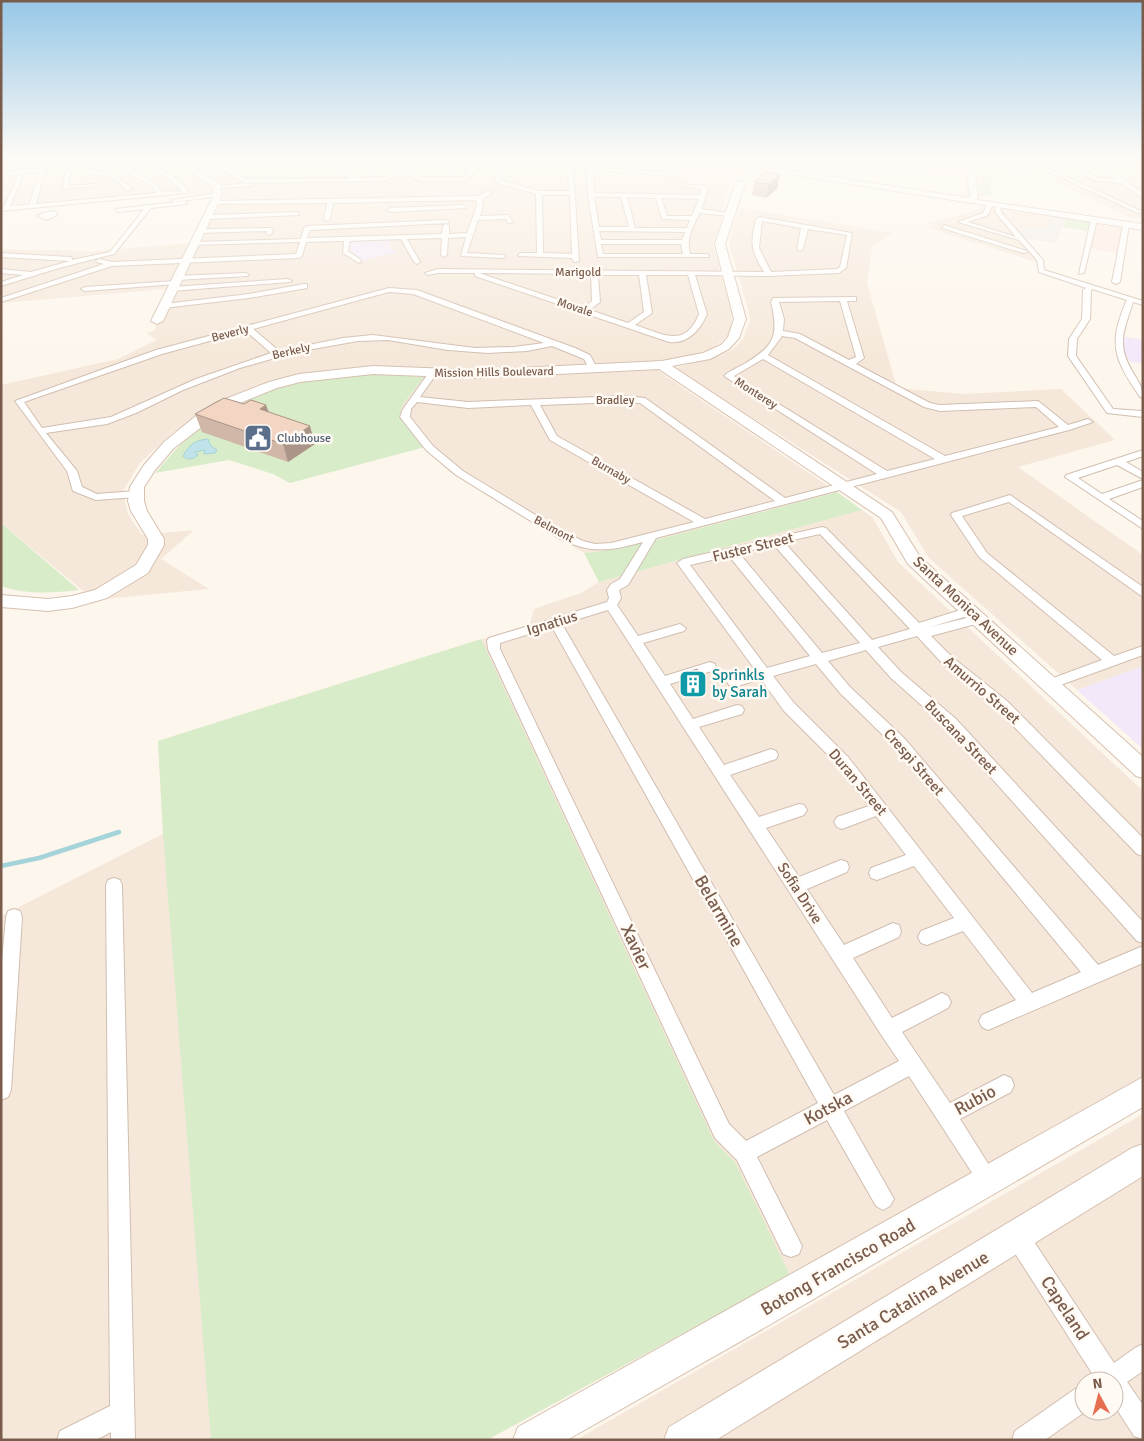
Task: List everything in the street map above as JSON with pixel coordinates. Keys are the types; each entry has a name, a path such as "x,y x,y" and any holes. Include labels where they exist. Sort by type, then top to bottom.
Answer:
{"street":[{"path":"1,284 57,266 112,253 135,224"},
{"path":"155,324 184,261 205,224"},
{"path":"257,228 259,224"},
{"path":"1,300 112,264 300,256 307,228 365,224"},
{"path":"444,255 446,224"},
{"path":"472,224 464,256 503,256"},
{"path":"539,224 540,256"},
{"path":"521,255 576,259 574,224"},
{"path":"596,224 600,256 707,256"},
{"path":"631,224 633,230"},
{"path":"686,256 684,242 691,224"},
{"name":"Mission Hills Boulevard","path":"136,494 137,487 149,468 169,445 202,418 220,406 239,398 299,378 327,374 397,370 477,374 594,370 662,365 706,356 725,347 733,338 740,319 720,244 726,224"},
{"path":"758,224 753,242 754,250 768,274"},
{"path":"794,224 805,226 800,249"},
{"path":"954,224 944,227 1025,252"},
{"path":"969,224 1017,239"},
{"path":"1009,224 1040,260 1041,271 1143,305"},
{"path":"1080,273 1093,224"},
{"path":"1121,224 1143,227"},
{"path":"1116,282 1126,225"},
{"name":"Marigold","path":"428,273 438,271 768,274 840,271 843,268 850,234 805,226"},
{"path":"201,231 257,228 270,229 270,233"},
{"path":"597,230 688,230"},
{"path":"194,244 304,242 469,235"},
{"path":"403,237 417,262"},
{"path":"348,240 345,252 359,261"},
{"path":"598,242 684,242"},
{"path":"1,255 84,260"},
{"path":"1,292 100,261 112,264"},
{"path":"1,263 57,266"},
{"path":"1,271 34,274"},
{"name":"Movale","path":"476,272 475,275 672,340 678,340 692,333 703,314 691,272"},
{"path":"585,310 596,302 594,272"},
{"path":"628,326 648,314 642,272"},
{"path":"85,289 174,283 259,274"},
{"path":"1062,277 1089,289 1143,305"},
{"path":"174,283 288,281"},
{"path":"164,306 249,296 304,286"},
{"path":"1089,289 1087,290 1086,319 1073,339 1072,356 1110,411 1143,414"},
{"name":"Beverly","path":"136,494 96,497 78,489 72,471 18,402 21,399 68,385 159,352 389,290 414,292 572,350 587,357 594,370"},
{"path":"843,299 860,358 849,364"},
{"path":"853,299 776,300 780,320 780,333 797,336 927,405 940,408 1038,404 1066,428"},
{"path":"1129,302 1118,336 1119,347 1124,362 1142,394"},
{"path":"248,329 277,354"},
{"name":"Monterey","path":"780,333 764,356 728,376 886,475"},
{"name":"Berkely","path":"40,431 105,422 134,411 204,378 236,366 277,354 336,342 395,338 454,348 501,351 523,350 553,343"},
{"path":"764,356 944,460"},
{"name":"Santa Monica Avenue","path":"662,365 887,515 914,560 1143,770"},
{"name":"Belmont","path":"433,373 407,409 405,417 412,429 455,472 565,538 588,546 601,547 704,523 1088,422"},
{"name":"Bradley","path":"414,399 468,405 623,398 642,400 784,502"},
{"name":"Burnaby","path":"534,402 554,438 704,523"},
{"path":"1143,453 1070,477 1143,526"},
{"path":"1117,461 1143,476"},
{"path":"1101,498 1143,483"},
{"path":"1,588 11,592 51,596 74,594 96,587 148,557 153,552 156,539 139,511 136,494"},
{"path":"1112,661 983,555 956,515 1010,498 1143,593"},
{"path":"1129,516 1143,512"},
{"name":"Fuster Street","path":"683,564 822,530"},
{"name":"Amurrio Street","path":"822,530 947,660 1002,705 1143,849"},
{"path":"613,602 627,594 629,590 624,582 652,536"},
{"name":"Buscana Street","path":"777,541 896,675 951,723 1143,936"},
{"name":"Crespi Street","path":"732,552 846,690 899,742 1095,974"},
{"path":"1,601 48,604 72,602 101,594 142,569 148,557"},
{"name":"Duran Street","path":"683,564 789,707 843,760 1029,1003"},
{"name":"Ignatius","path":"493,641 613,602"},
{"name":"Sofia Drive","path":"613,602 635,641 989,1181"},
{"path":"734,682 919,631 934,632 974,615"},
{"name":"Belarmine","path":"555,622 883,1199"},
{"path":"635,641 680,628"},
{"name":"Xavier","path":"493,641 494,649 722,1131 744,1153 791,1246"},
{"path":"1050,684 1143,650"},
{"path":"662,682 710,667"},
{"path":"690,725 737,710"},
{"path":"721,772 771,755"},
{"path":"842,822 880,808"},
{"path":"756,826 799,810"},
{"path":"877,874 918,858"},
{"path":"796,886 842,868"},
{"path":"114,885 124,1440"},
{"path":"1,1090 14,917"},
{"path":"927,937 967,921"},
{"path":"841,955 894,931"},
{"path":"988,1021 1143,954"},
{"path":"889,1029 942,1002"},
{"name":"Kotska","path":"744,1153 912,1064"},
{"name":"Rubio","path":"946,1116 1004,1085"},
{"name":"Botong Francisco Road","path":"531,1440 989,1181 1143,1091"},
{"name":"Santa Catalina Avenue","path":"682,1440 1143,1159"},
{"name":"Capeland","path":"1017,1236 1104,1371"},
{"path":"1124,1371 1143,1356"},
{"name":"Capeland","path":"1124,1400 1143,1427"},
{"path":"1024,1440 1074,1405"},
{"path":"69,1440 123,1414"}],"shaded area":[{"path":"207,224 720,224 713,244 731,312 732,325 728,335 716,346 696,355 666,361 478,370 372,366 297,375 256,386 201,412 170,435 140,463 123,491 128,514 142,535 194,530 161,559 209,589 94,600 1,523 1,385 118,359 157,340 146,333 154,331"},
{"path":"735,224 840,224 894,233 872,247 867,283 897,388 963,394 1061,389 1115,440 1018,467 1143,555 1143,666 1077,690 929,558 901,512 675,368 713,358 732,350 743,339 750,321 749,312 729,244"},
{"path":"928,224 1008,224 1036,258 1036,262 928,228 932,226"},
{"path":"1013,224 1049,224 1046,228 1018,230"},
{"path":"1048,224 1064,224 1055,243 1027,239 1018,230 1045,228"},
{"path":"1096,224 1124,227 1119,253 1091,249"},
{"path":"390,239 390,247 397,252 362,261 348,252 349,241"},
{"path":"191,243 167,289 1,303 1,249 93,251"},
{"path":"1120,336 1143,340 1143,363 1130,362 1121,346"},
{"path":"657,370 837,492 656,540 584,553 451,473 403,423 399,415 401,407 424,377 477,378"},
{"path":"862,510 873,518 898,562 1143,791 1143,1076 790,1275 487,1440 1,1440 1,916 163,834 158,741 530,624 534,609 581,593 599,582"},
{"path":"1143,666 1143,749 1077,690"},
{"path":"1143,1114 1143,1440 576,1440"}],"green space":[{"path":"1064,224 1090,224 1088,231 1063,227"},
{"path":"375,374 424,377 407,399 400,413 406,426 425,447 290,483 273,474 229,460 155,473 186,438 228,408 272,390 300,382"},
{"path":"837,492 862,510 599,582 584,553 656,540"},
{"path":"1,523 79,590 30,592 1,586"},
{"path":"481,639 714,1141 735,1162 790,1275 487,1440 211,1440 163,834 158,741"}],"water":[{"path":"208,439 211,446 217,450 215,453 204,454 205,450 195,452 198,455 193,458 186,459 183,456 192,444"}],"building":[{"path":"224,398 244,404 251,400 266,405 260,409 310,426 283,444 195,414"},
{"path":"697,669 704,678 692,682 685,673"}],"waterway":[{"path":"1,866 39,858 119,832"}],"place":[{"name":"Clubhouse","path":"258,438"},
{"name":"Sprinkls by Sarah","path":"693,684"}]}
